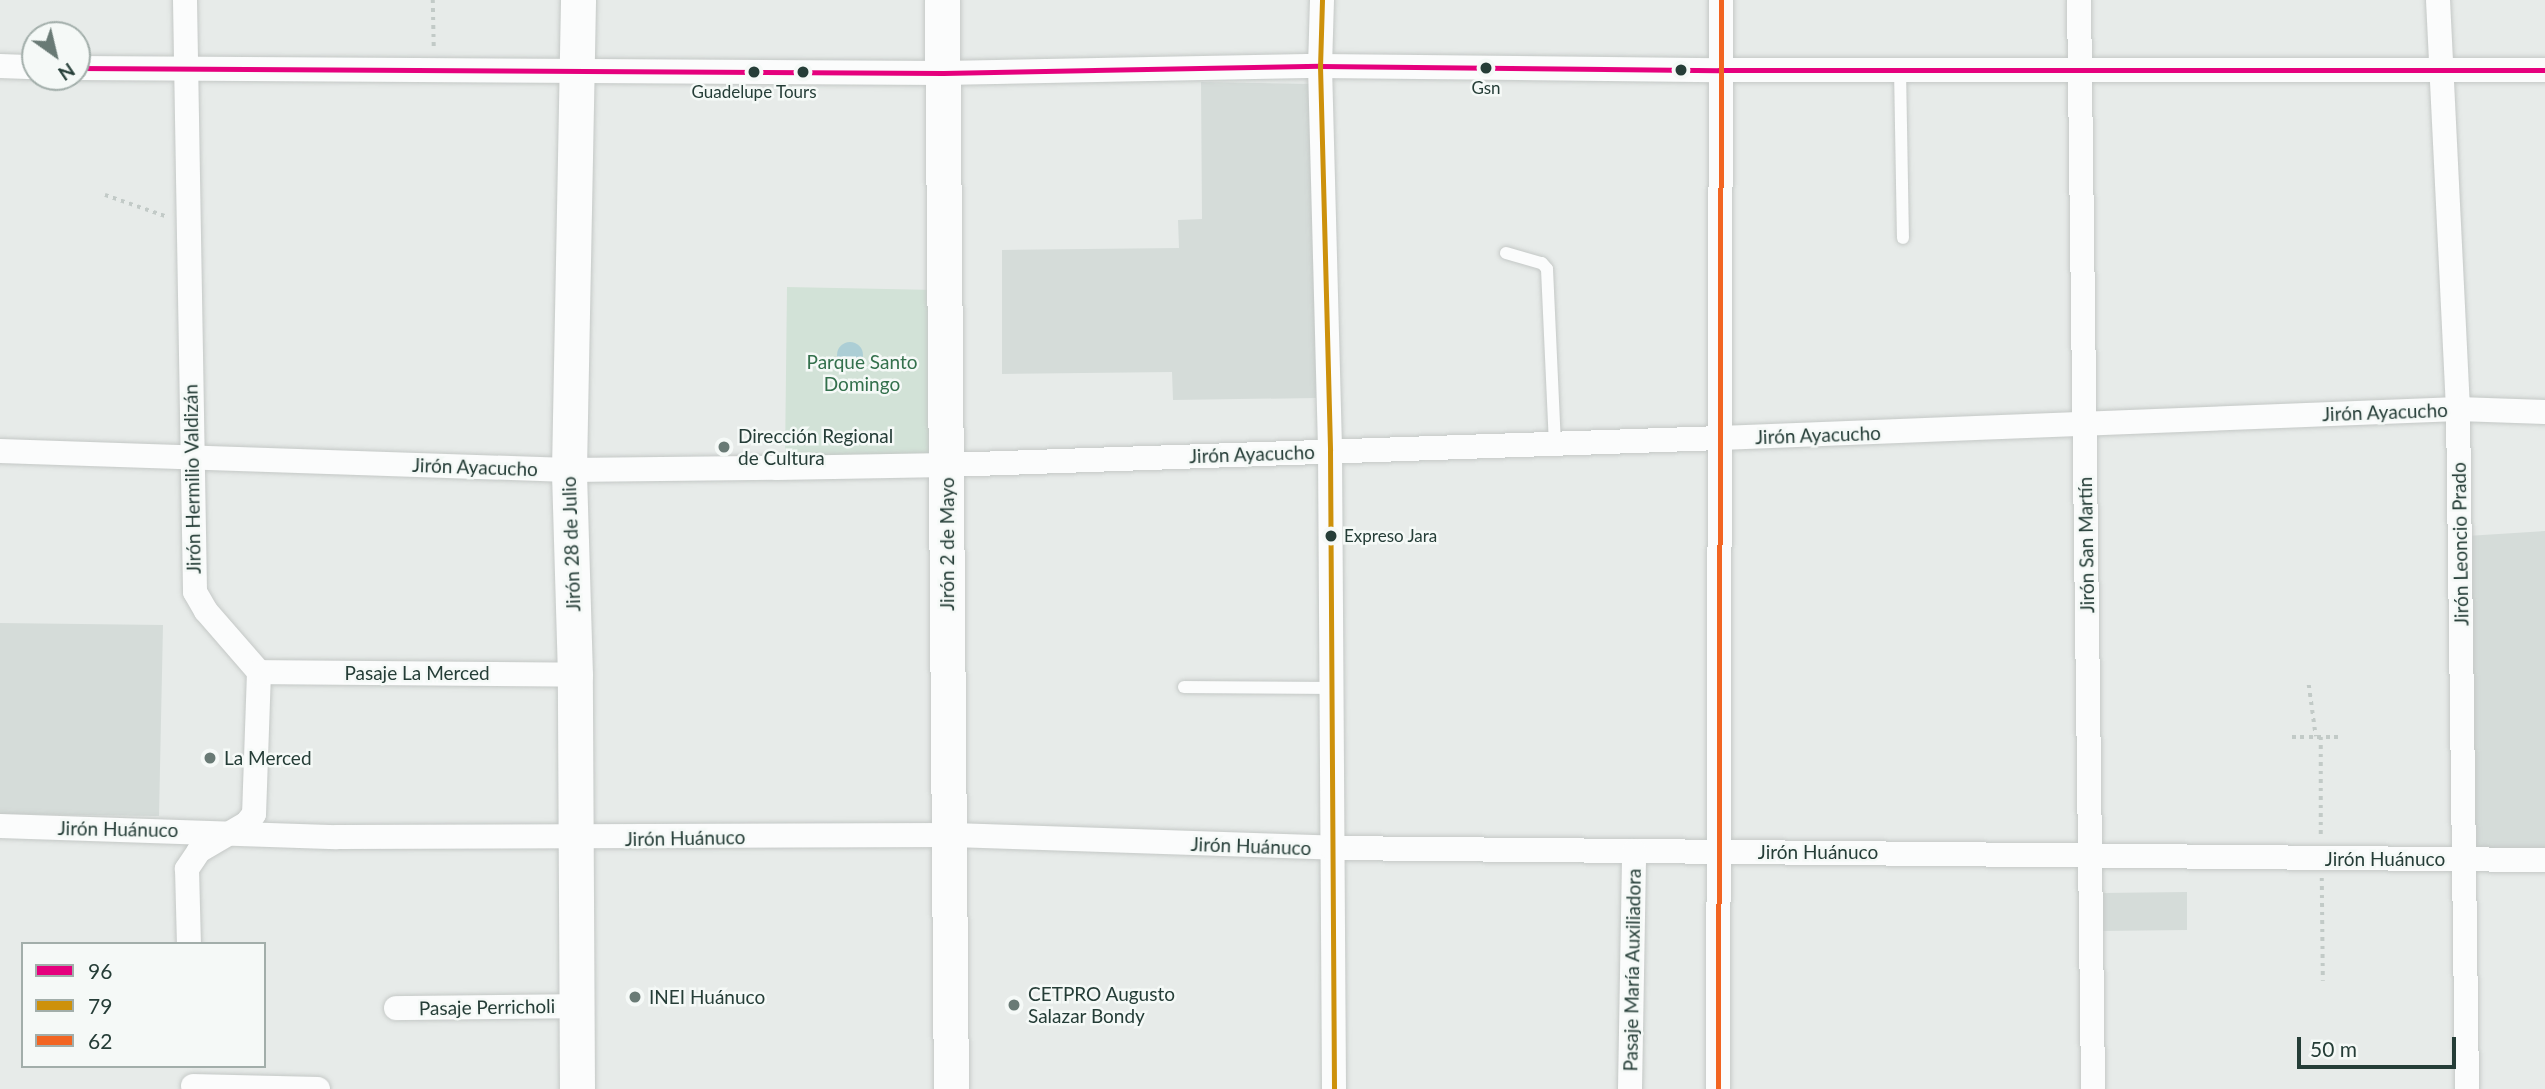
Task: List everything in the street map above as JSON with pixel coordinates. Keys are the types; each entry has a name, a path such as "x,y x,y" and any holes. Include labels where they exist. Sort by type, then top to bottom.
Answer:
{"street":[{"name":"Jirón Hermilio Valdizán","path":"185,0 184,70 195,592 206,611 259,672"},
{"name":"Jirón 28 de Julio","path":"577,1089 575,675 569,470 578,0"},
{"name":"Jirón 2 de Mayo","path":"942,0 951,1089"},
{"path":"1322,0 1320,66 1330,451 1334,1089"},
{"path":"1718,1089 1721,0"},
{"name":"Jirón San Martín","path":"2079,0 2094,1089"},
{"name":"Jirón Leoncio Prado","path":"2438,0 2458,409 2467,1089"},
{"path":"0,66 21,67"},
{"path":"91,68 943,73 1320,66 1719,70 2545,70"},
{"name":"Jirón Ayacucho","path":"0,451 569,470 947,465 2458,409 2545,412"},
{"path":"189,942 187,869 199,851 230,831 247,824 254,814 259,672"},
{"name":"Pasaje La Merced","path":"259,672 575,675"},
{"name":"Jirón Huánuco","path":"0,826 230,831 337,837 576,839 950,835 1332,848 2090,853 2321,859 2545,860"},
{"name":"Pasaje María Auxiliadora","path":"1630,1089 1634,851"},
{"name":"Pasaje Perricholi","path":"396,1008 578,1006"},
{"path":"193,1081 318,1089"}],"lane":[{"path":"1900,69 1903,238"},
{"path":"1506,253 1542,263 1547,269 1555,442"},
{"path":"1184,687 1330,688"}],"path":[{"path":"433,0 435,71"},
{"path":"105,195 187,224"},
{"path":"2309,685 2316,737"},
{"path":"2292,737 2341,737"}],"shaded area":[{"path":"1201,82 1312,84 1316,398 1173,400 1172,372 1002,374 1002,250 1179,248 1178,220 1202,219"},
{"path":"2545,531 2545,853 2473,851 2467,536"},
{"path":"0,623 163,625 159,816 0,814"},
{"path":"2187,892 2187,930 2101,931 2101,893"}],"green space":[{"name":"Parque Santo Domingo","path":"787,287 936,290 938,456 785,459"}],"water":[{"path":"850,342 859,346 863,355 859,364 850,368 841,364 837,355 841,346"}],"transit line":[{"name":"79","path":"1322,0 1320,66 1330,451 1334,1089"},
{"name":"62","path":"1718,1089 1721,0"},
{"name":"96","path":"91,68 943,73 1320,66 1719,70 2545,70"}],"place":[{"name":"Gsn","path":"1486,68"},
{"name":"Guadelupe Tours","path":"754,72"},
{"name":"Dirección Regional de Cultura","path":"724,447"},
{"name":"Expreso Jara","path":"1331,536"},
{"name":"La Merced","path":"210,758"},
{"name":"INEI Huánuco","path":"635,997"},
{"name":"CETPRO Augusto Salazar Bondy","path":"1014,1005"}]}
